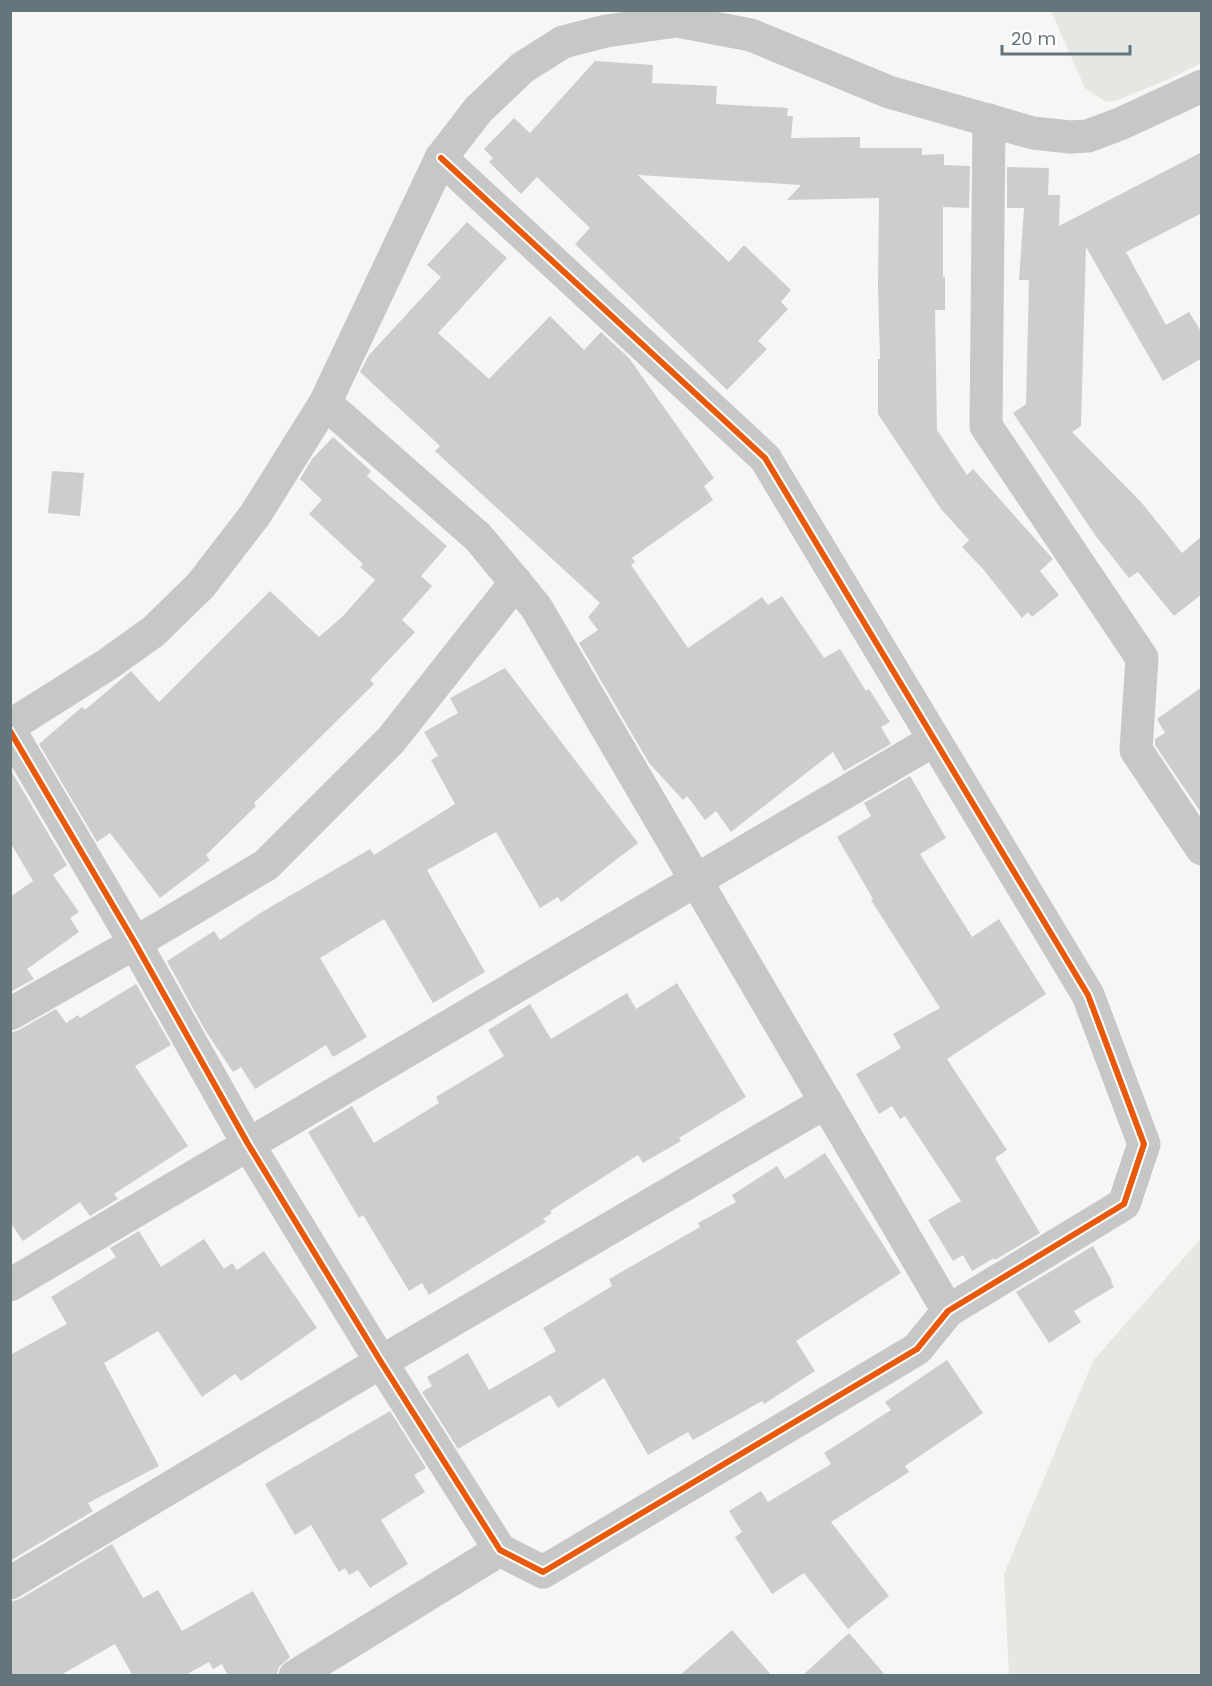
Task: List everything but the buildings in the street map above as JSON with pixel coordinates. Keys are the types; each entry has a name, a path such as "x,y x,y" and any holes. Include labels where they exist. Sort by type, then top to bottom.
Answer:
{"street":[{"path":"10,726 108,664 154,631 201,585 255,515 325,403 441,158 478,110 522,68 563,42 606,31 677,21 751,35 889,92 1033,133 1070,137 1088,136 1120,124 1202,86"},
{"path":"989,120 986,426 1142,658 1136,750 1202,849"},
{"path":"10,731 135,943 248,1144 500,1551 543,1572 917,1349 948,1311 1124,1204 1144,1144 1088,995 765,458 441,158"},
{"path":"325,403 478,537 536,607 948,1311"},
{"path":"10,1014 266,866 391,740 516,582"},
{"path":"10,1285 934,740"},
{"path":"10,1583 381,1362 826,1102"},
{"path":"295,1676 500,1551"}],"shaded area":[{"path":"1051,11 1201,11 1201,63 1167,80 1115,101 1106,102 1085,88"},
{"path":"1201,1238 1201,1675 1009,1675 1004,1574 1093,1361"}],"cycle path":[{"path":"10,731 135,943 248,1144 381,1362 500,1550 543,1572 917,1349 948,1311 1124,1204 1144,1144 1088,995 765,458 441,158"}]}
